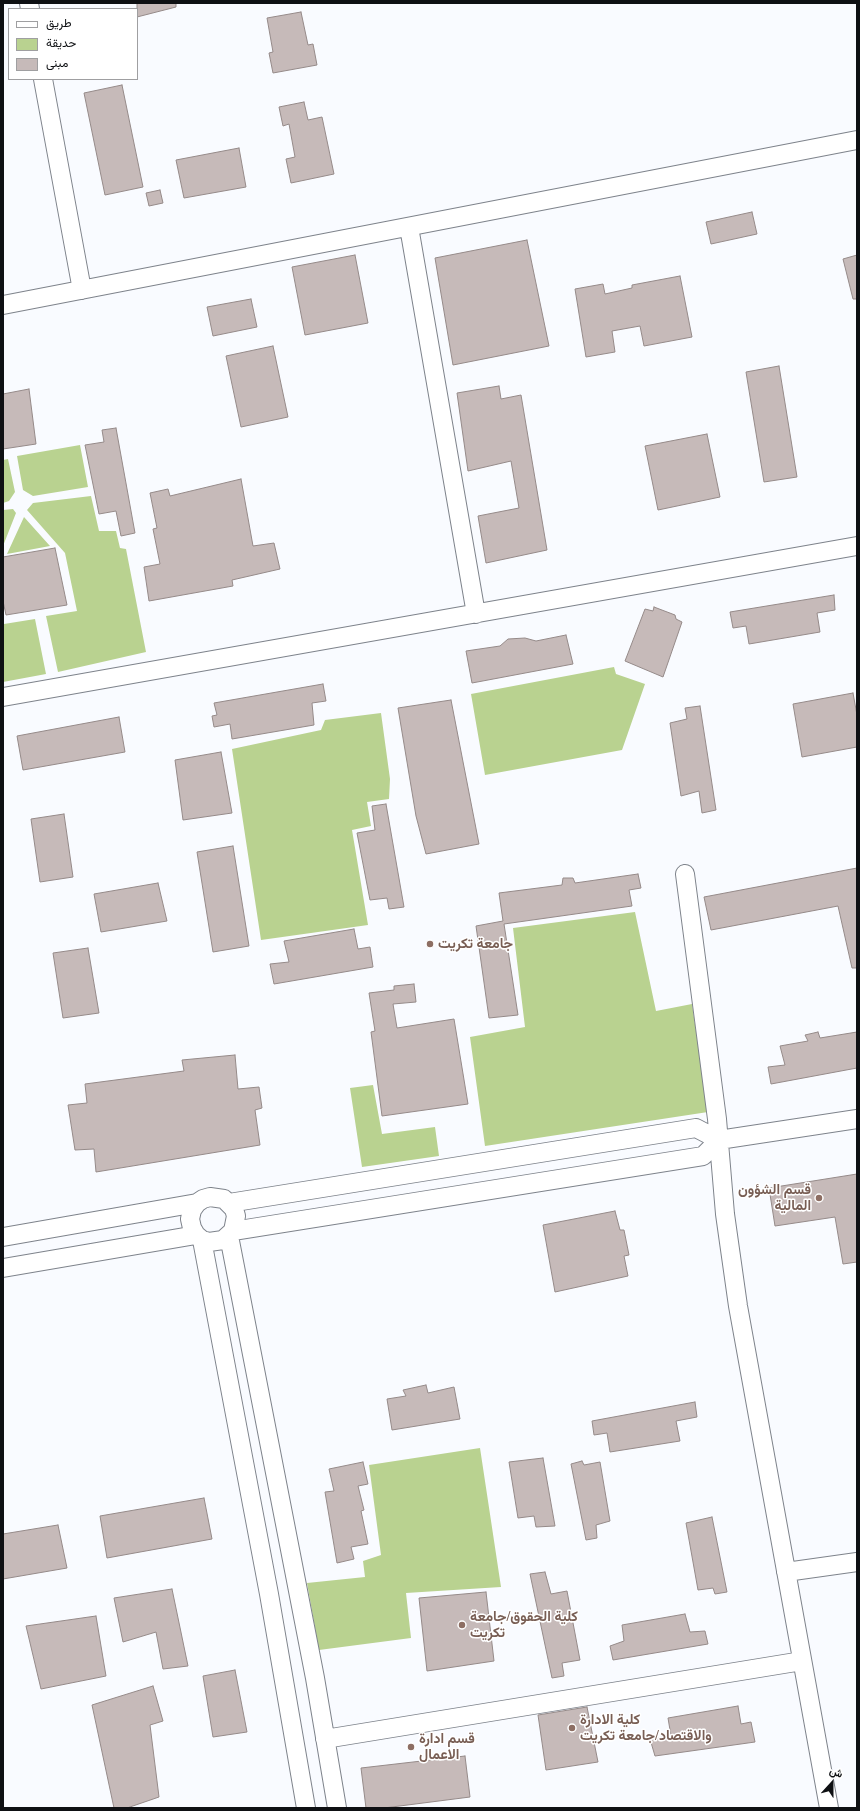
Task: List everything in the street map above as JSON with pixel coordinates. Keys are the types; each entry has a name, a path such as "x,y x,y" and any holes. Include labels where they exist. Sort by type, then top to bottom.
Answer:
{"street":[{"path":"43,80 82,290"},
{"path":"3,304 857,140"},
{"path":"409,227 476,614"},
{"path":"3,697 857,546"},
{"path":"685,874 719,1140 725,1214 738,1306 829,1808"},
{"path":"229,1203 696,1128 719,1140 857,1119"},
{"path":"3,1268 199,1238 216,1242 231,1234 703,1156 719,1140"},
{"path":"3,1237 197,1203 210,1197 218,1197 229,1203 236,1216 231,1234 337,1808"},
{"path":"197,1203 192,1210 190,1219 192,1228 199,1238 269,1594 305,1802 334,1790"},
{"path":"786,1572 857,1562"},
{"path":"325,1739 802,1661"}],"green space":[{"path":"80,445 88,487 33,496 23,490 17,456"},
{"path":"8,459 15,492 9,501 3,503 3,460"},
{"path":"91,496 99,531 116,531 120,548 126,549 146,652 58,672 46,616 77,611 65,553 27,510 33,503"},
{"path":"13,509 16,513 3,546 3,510"},
{"path":"24,517 50,546 7,554"},
{"path":"35,619 46,674 3,682 3,621 4,624"},
{"path":"614,667 616,674 645,684 622,750 485,775 471,694"},
{"path":"381,713 390,779 389,799 367,802 371,826 352,830 368,925 261,940 232,749 321,730 325,720"},
{"path":"635,912 656,1011 692,1004 708,1112 485,1146 470,1037 525,1027 513,928"},
{"path":"373,1085 382,1134 435,1127 439,1156 362,1167 350,1088"},
{"path":"480,1448 501,1587 406,1593 411,1638 319,1650 307,1583 365,1577 363,1561 381,1555 369,1465"}],"building":[{"path":"137,3 176,3 176,7 138,17"},
{"path":"301,12 308,45 313,44 317,65 273,73 269,53 273,52 267,18"},
{"path":"122,85 143,187 105,195 84,93"},
{"path":"304,102 308,120 322,117 334,174 291,183 286,159 295,157 289,124 283,126 279,107"},
{"path":"239,148 246,187 184,198 176,160"},
{"path":"160,190 163,203 149,206 146,193"},
{"path":"752,212 757,234 711,244 706,222"},
{"path":"527,240 549,346 453,365 435,258"},
{"path":"355,255 368,323 305,335 292,267"},
{"path":"857,255 857,299 853,299 843,259"},
{"path":"680,276 692,337 644,346 640,326 612,331 615,352 586,357 575,289 603,284 605,294 632,288 632,285"},
{"path":"251,299 257,327 213,336 207,307"},
{"path":"273,346 288,417 241,427 226,356"},
{"path":"779,366 797,477 764,482 746,372"},
{"path":"499,386 501,399 521,395 547,550 486,563 478,516 519,508 511,461 468,471 457,393"},
{"path":"29,389 36,444 3,449 3,394"},
{"path":"116,428 135,533 121,536 116,511 99,514 85,445 104,442 102,430"},
{"path":"707,434 720,497 658,510 645,446"},
{"path":"241,479 253,546 274,543 280,569 232,580 233,586 149,601 144,567 160,564 153,529 157,528 150,493 168,489 170,496"},
{"path":"55,548 67,605 6,615 3,601 3,557"},
{"path":"834,595 835,610 817,613 820,632 749,644 746,626 733,628 730,612"},
{"path":"654,607 675,615 676,619 682,622 663,677 625,661 645,609 653,611"},
{"path":"566,635 573,664 472,683 466,651 500,646 508,639 525,638 536,641"},
{"path":"323,684 326,701 312,703 314,725 232,739 230,724 214,727 212,716 217,715 214,703"},
{"path":"853,693 857,715 857,747 802,757 793,704"},
{"path":"451,700 479,844 426,854 416,816 398,708"},
{"path":"700,706 716,810 702,813 699,791 681,796 670,723 687,719 685,708"},
{"path":"119,717 125,752 23,770 17,736"},
{"path":"221,752 232,813 183,820 175,760"},
{"path":"386,804 404,907 389,909 387,898 370,900 357,833 375,830 372,806"},
{"path":"64,814 73,877 40,882 31,819"},
{"path":"233,846 249,946 213,952 197,852"},
{"path":"857,868 857,968 852,968 838,906 711,930 704,897"},
{"path":"638,874 641,888 629,890 632,906 504,924 518,1015 489,1018 476,926 503,921 499,893 562,885 563,878 573,878 575,883"},
{"path":"158,883 167,921 101,932 94,894"},
{"path":"354,929 358,949 370,947 373,967 274,984 270,964 289,962 284,941"},
{"path":"88,948 99,1013 63,1018 53,953"},
{"path":"414,984 416,1002 393,1004 397,1028 454,1019 468,1104 382,1116 371,1032 375,1031 369,993 394,990 394,986"},
{"path":"818,1032 820,1038 857,1032 857,1068 771,1084 768,1067 785,1065 780,1046 808,1041 805,1035"},
{"path":"235,1055 238,1089 259,1087 262,1108 255,1110 260,1145 96,1172 94,1149 75,1150 68,1105 87,1103 85,1084 184,1071 182,1060"},
{"path":"857,1174 857,1262 843,1264 835,1217 775,1226 769,1188"},
{"path":"615,1211 620,1230 624,1230 629,1255 624,1256 628,1276 555,1292 543,1225"},
{"path":"426,1385 428,1393 454,1387 460,1419 392,1430 387,1399 406,1396 403,1390"},
{"path":"695,1402 697,1417 676,1421 680,1441 610,1452 607,1433 594,1435 592,1421"},
{"path":"543,1458 555,1526 536,1527 534,1516 518,1518 509,1462"},
{"path":"582,1461 584,1465 600,1462 610,1521 596,1525 597,1538 586,1540 571,1464"},
{"path":"363,1462 368,1484 358,1486 364,1510 361,1511 368,1544 351,1547 354,1559 337,1563 325,1492 334,1491 329,1469"},
{"path":"204,1498 212,1539 107,1558 100,1516"},
{"path":"712,1517 727,1592 715,1594 713,1588 698,1590 686,1523"},
{"path":"58,1525 67,1568 3,1579 3,1534"},
{"path":"545,1572 551,1594 567,1591 580,1660 562,1663 564,1676 552,1678 530,1574"},
{"path":"172,1589 188,1666 163,1669 156,1632 123,1642 114,1598"},
{"path":"486,1592 494,1661 427,1671 419,1598"},
{"path":"685,1614 690,1632 705,1631 708,1644 613,1660 610,1646 624,1641 622,1625"},
{"path":"96,1616 106,1676 41,1689 26,1626"},
{"path":"235,1670 247,1732 213,1737 203,1676"},
{"path":"153,1686 163,1721 150,1725 159,1797 127,1808 114,1808 92,1705"},
{"path":"738,1706 741,1724 751,1722 755,1742 655,1756 650,1739 671,1736 668,1718"},
{"path":"587,1707 598,1762 546,1770 538,1715"},
{"path":"465,1756 470,1797 384,1808 366,1808 361,1768"}],"place":[{"name":"جامعة تكريت","path":"430,944"},
{"name":"قسم الشؤون المالية","path":"819,1198"},
{"name":"كلية الحقوق/جامعة تكريت","path":"462,1625"},
{"name":"كلية الادارة والاقتصاد/جامعة تكريت","path":"572,1728"},
{"name":"قسم ادارة الاعمال","path":"411,1747"}]}
